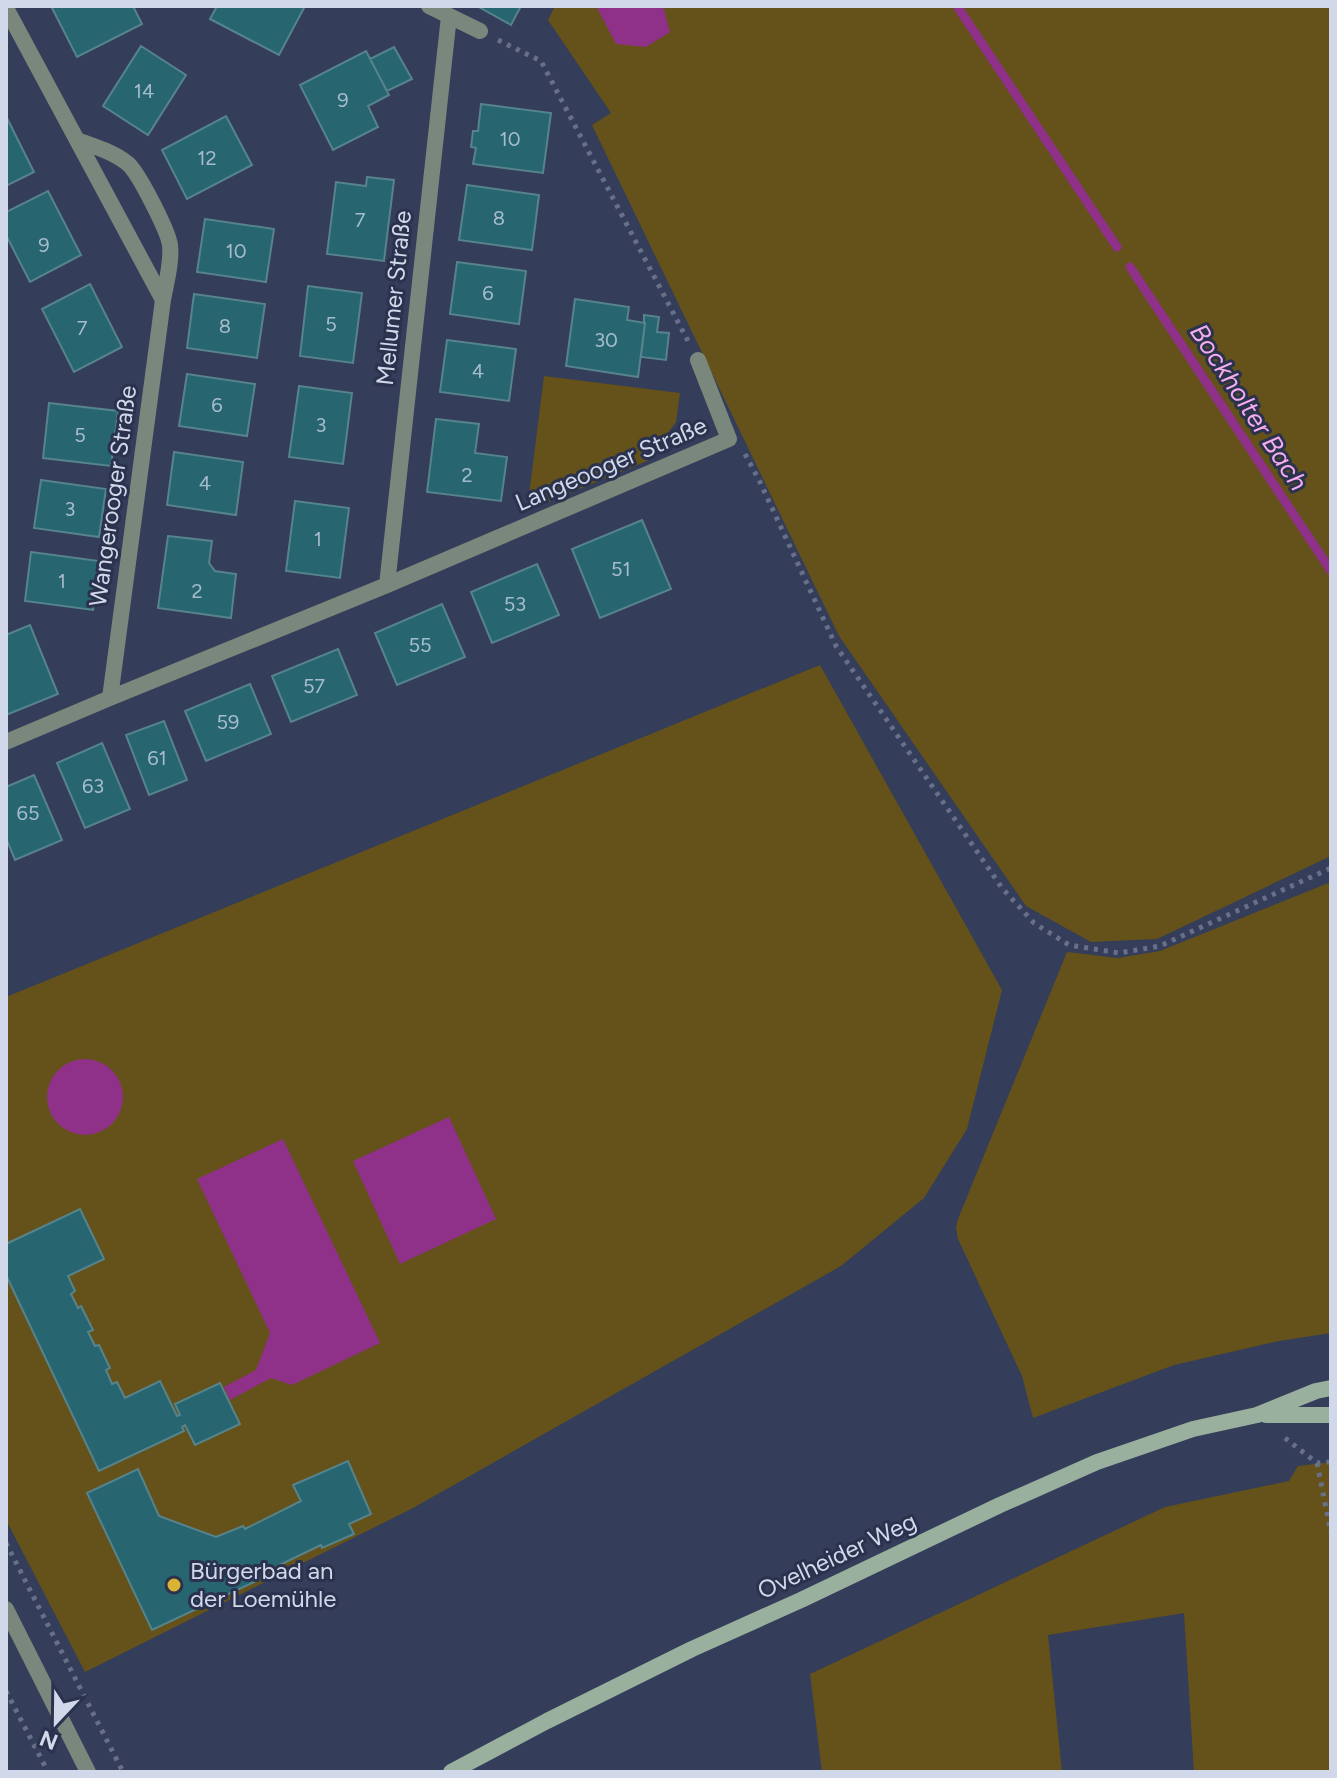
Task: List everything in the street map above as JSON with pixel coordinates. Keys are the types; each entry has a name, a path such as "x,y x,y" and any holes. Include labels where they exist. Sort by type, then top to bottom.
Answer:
{"main road":[{"path":"1257,1415 1331,1388"},
{"path":"1257,1415 1331,1415"},
{"name":"Ovelheider Weg","path":"451,1772 692,1649 1013,1499 1097,1462 1193,1429 1257,1415"}],"street":[{"path":"429,6 480,31"},
{"path":"6,8 163,300"},
{"name":"Mellumer Straße","path":"387,585 449,16"},
{"name":"Wangerooger Straße","path":"77,140 131,165 170,243 110,698"},
{"name":"Langeooger Straße","path":"6,742 387,585 729,439 698,360"},
{"path":"6,1609 88,1772"}],"path":[{"path":"480,31 541,61 698,360"},
{"path":"729,439 747,457 836,646 1002,888 1034,923 1069,945 1119,953 1160,946 1331,868"},
{"path":"1257,1415 1317,1463 1331,1533"},
{"path":"1317,1463 1331,1462"},
{"path":"6,1543 123,1772"},
{"path":"6,1691 48,1772"}],"shaded area":[{"path":"555,6 1331,6 1331,856 1157,939 1091,942 1026,906 839,636 592,125 611,113 548,20"},
{"path":"596,6 663,6 670,32 646,47 616,44"},
{"path":"544,376 680,393 676,422 647,461 527,511"},
{"path":"820,665 1002,990 967,1129 924,1198 841,1266 413,1508 85,1672 6,1520 6,997"},
{"path":"1331,882 1331,1333 1279,1341 1174,1365 1033,1418 1022,1376 958,1239 956,1228 1067,952 1118,958 1160,951"},
{"path":"85,1059 99,1062 112,1070 120,1083 123,1097 120,1111 112,1124 99,1132 85,1135 71,1132 58,1124 50,1111 47,1097 50,1083 58,1070 71,1062"},
{"path":"449,1117 496,1219 400,1264 353,1161"},
{"path":"283,1139 380,1343 292,1385 271,1378 230,1400 224,1387 256,1370 270,1333 197,1179"},
{"path":"1331,1462 1331,1772 1194,1772 1184,1613 1048,1635 1062,1772 822,1772 810,1674 1165,1507 1289,1481 1298,1466"}],"building":[{"path":"51,6 133,6 142,24 77,57"},
{"path":"217,6 305,6 279,55 210,19"},
{"path":"477,6 521,6 511,25"},
{"path":"141,46 186,75 148,135 103,106"},
{"path":"394,47 412,79 387,91 370,59"},
{"path":"366,51 389,95 368,106 378,127 333,150 300,85"},
{"path":"481,104 551,113 543,173 473,164 476,148 471,147 473,131 478,131"},
{"path":"6,116 34,172 6,186"},
{"path":"226,116 252,165 187,199 162,150"},
{"path":"367,177 394,180 384,261 327,254 336,182 366,186"},
{"path":"467,185 539,195 532,250 459,240"},
{"path":"48,191 81,255 30,282 6,235 6,212"},
{"path":"205,219 274,229 266,282 197,272"},
{"path":"457,262 526,271 519,324 450,314"},
{"path":"90,284 122,347 74,372 42,309"},
{"path":"308,286 362,293 353,363 300,356"},
{"path":"194,294 265,304 257,358 187,348"},
{"path":"575,299 629,307 627,320 645,323 638,377 566,366"},
{"path":"644,315 659,317 657,332 669,333 666,360 641,357"},
{"path":"447,340 516,349 509,401 440,392"},
{"path":"187,374 255,384 247,436 179,426"},
{"path":"299,386 352,393 343,464 289,457"},
{"path":"49,403 118,411 111,466 43,458"},
{"path":"436,419 479,424 475,453 507,457 501,501 427,492"},
{"path":"174,452 243,462 236,515 167,505"},
{"path":"41,480 106,489 99,537 34,528"},
{"path":"295,501 349,508 340,578 286,571"},
{"path":"642,520 671,589 600,618 572,549"},
{"path":"168,536 212,541 209,563 215,571 236,574 231,618 158,608"},
{"path":"31,552 99,561 93,610 25,601"},
{"path":"537,564 559,615 492,643 471,592"},
{"path":"442,604 465,657 397,685 375,633"},
{"path":"30,625 58,694 6,715 6,635"},
{"path":"338,649 357,695 291,722 272,676"},
{"path":"250,684 271,734 206,761 185,711"},
{"path":"164,721 187,780 149,795 126,735"},
{"path":"102,743 130,809 85,828 57,763"},
{"path":"34,775 62,840 15,860 6,838 6,787"},
{"path":"80,1209 104,1259 68,1276 75,1291 71,1294 93,1330 88,1332 95,1346 99,1345 110,1368 106,1370 112,1384 117,1382 125,1398 160,1381 177,1416 180,1415 175,1404 220,1383 240,1424 195,1445 185,1425 182,1427 184,1431 99,1471 6,1275 6,1244"},
{"path":"348,1461 371,1514 349,1524 354,1534 322,1548 321,1545 265,1572 267,1576 152,1630 87,1493 138,1469 159,1516 216,1537 243,1526 245,1529 301,1501 293,1485"}],"waterway":[{"name":"Bockholter Bach","path":"957,6 1117,247"},
{"name":"Bockholter Bach","path":"1130,267 1331,571"}],"place":[{"name":"Bürgerbad an der Loemühle","path":"174,1585"}]}
